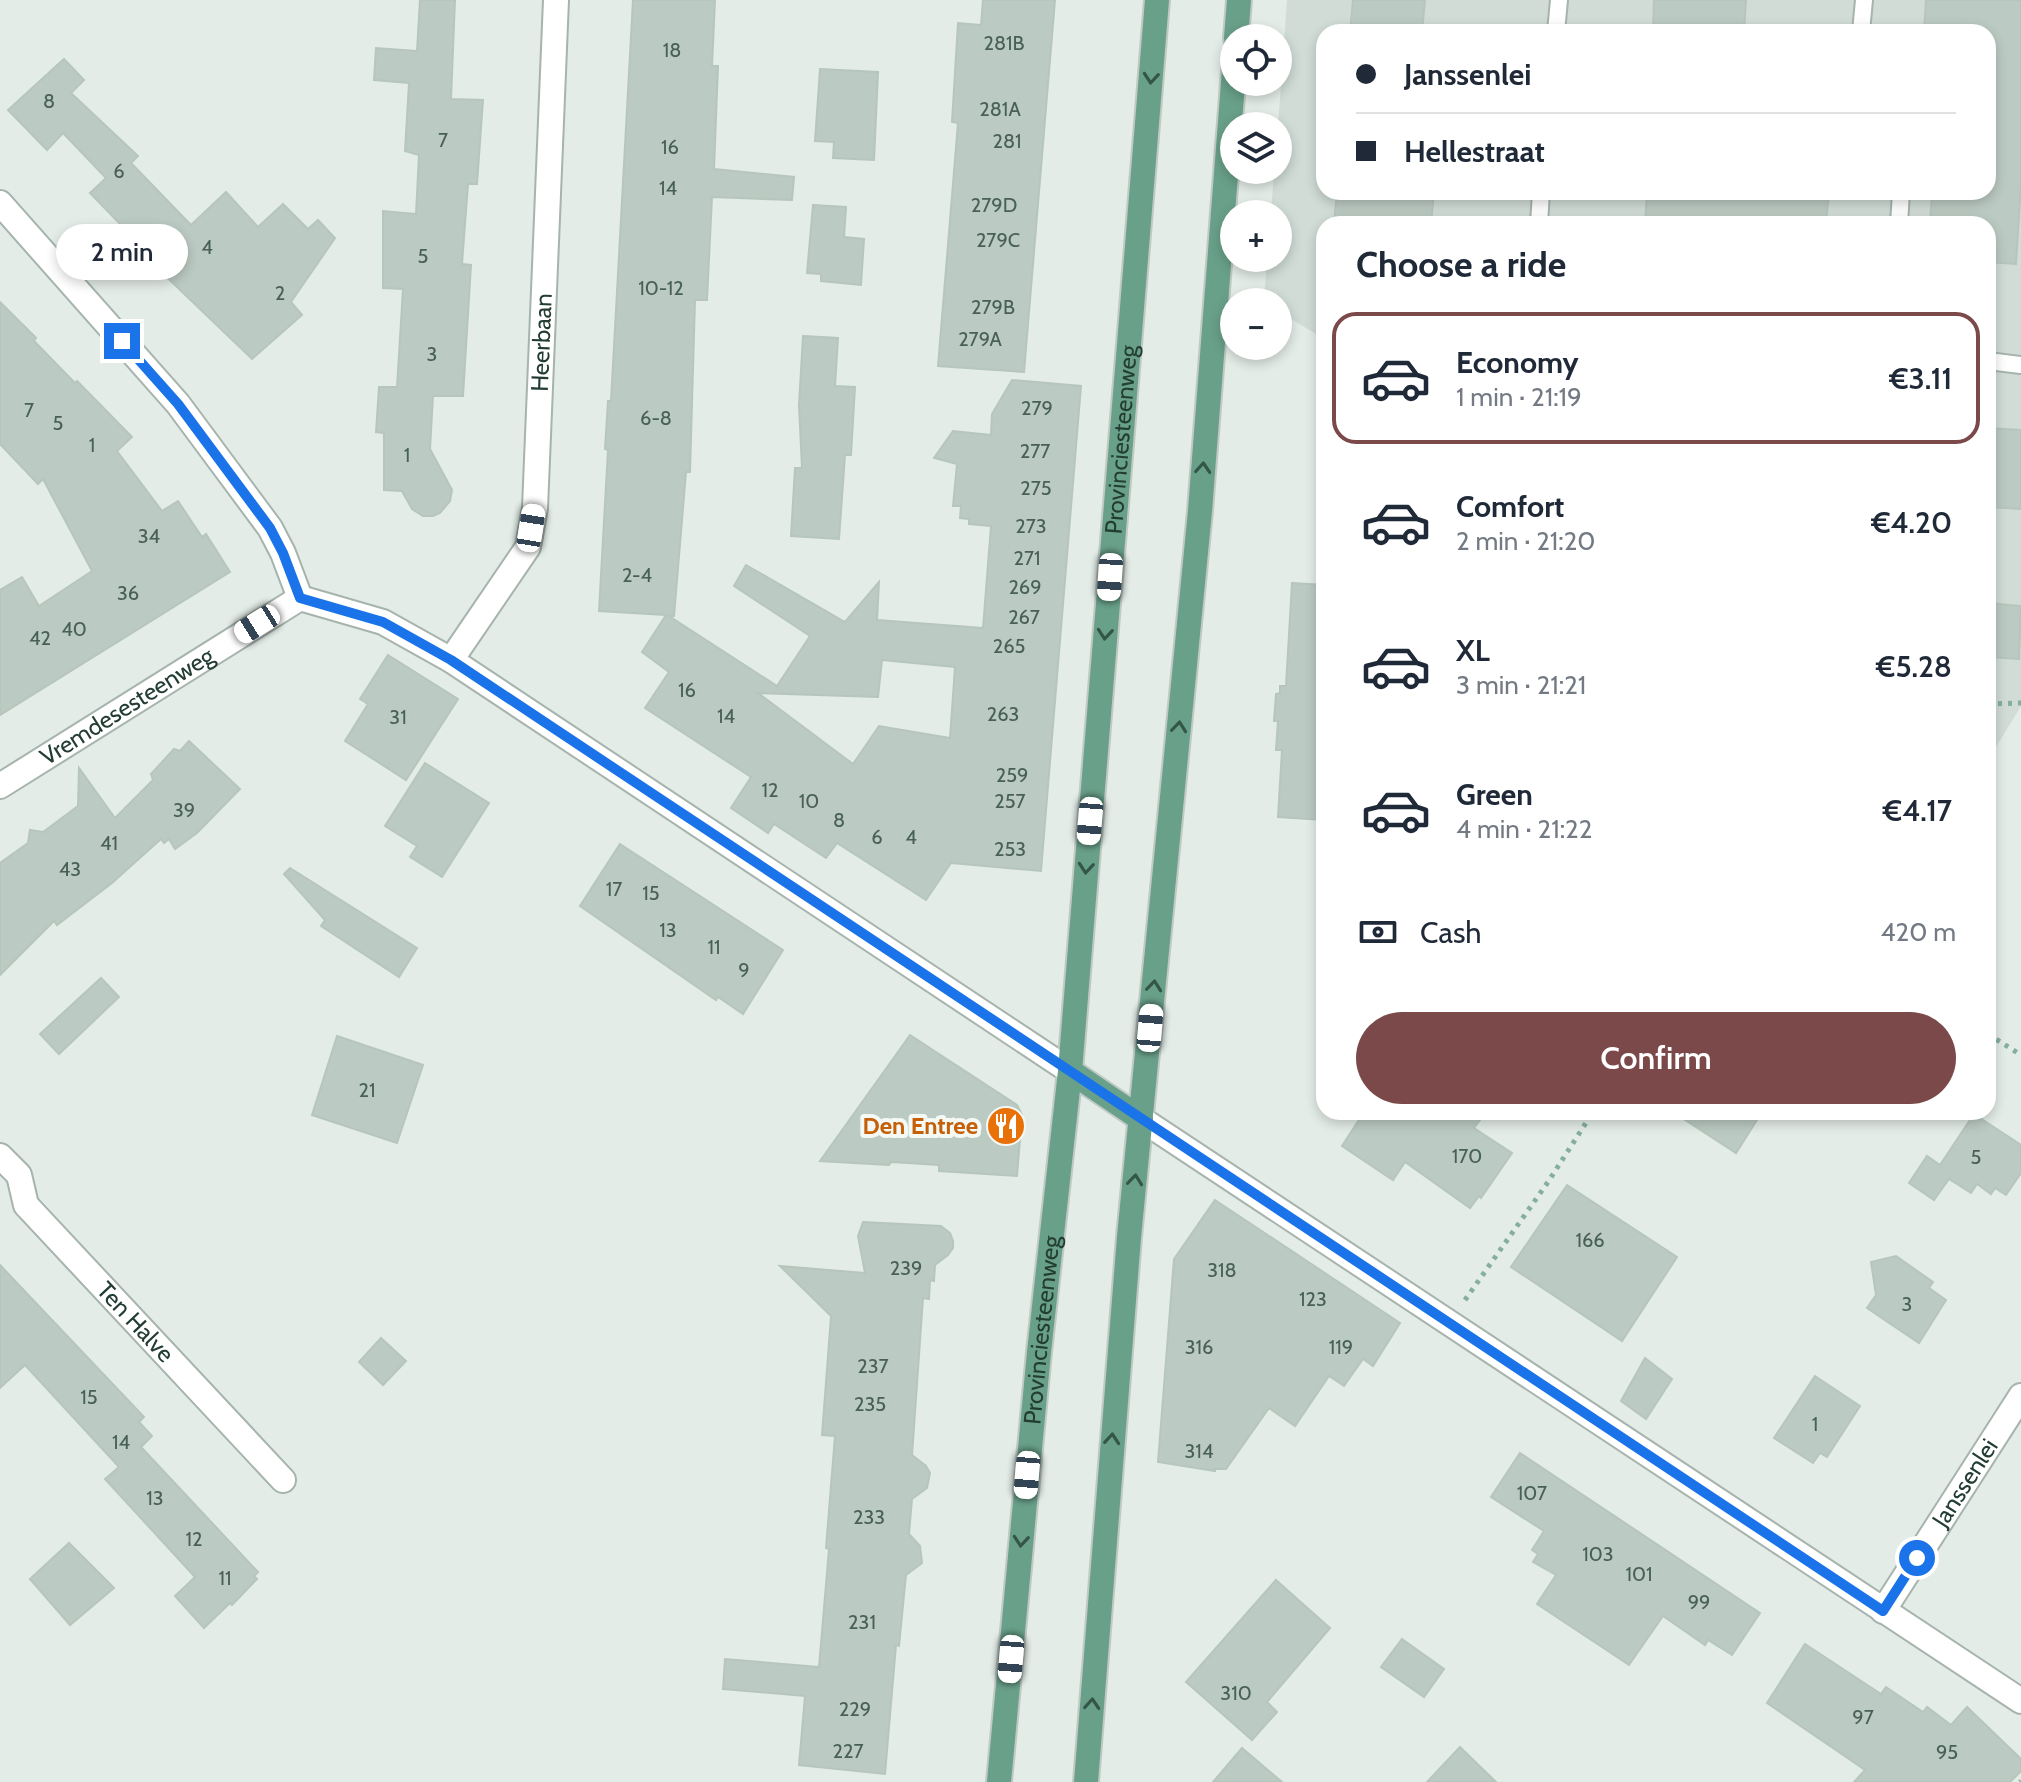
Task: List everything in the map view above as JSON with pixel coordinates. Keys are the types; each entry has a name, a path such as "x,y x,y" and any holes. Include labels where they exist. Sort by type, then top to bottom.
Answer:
{"main road":[{"name":"Provinciesteenweg","path":"999,1782 1039,1352 1070,1071 1157,0"},
{"path":"1237,24 1239,0"},
{"path":"1086,1782 1105,1516 1201,495 1232,96"},
{"path":"1070,1071 1141,1119"}],"street":[{"name":"Heerbaan","path":"451,660 528,547 533,521 556,0"},
{"path":"0,203 178,404 270,528 300,598 383,622 451,660 1070,1071"},
{"name":"Vremdesesteenweg","path":"0,786 300,598"},
{"path":"1141,1119 2021,1701"},
{"name":"Ten Halve","path":"0,1156 19,1175 26,1205 283,1480"},
{"name":"Janssenlei","path":"1883,1611 2021,1396"}],"lane":[{"path":"1557,24 1559,0"},
{"path":"1862,24 1864,0"},
{"path":"1996,362 2021,365"}],"path":[{"path":"1996,704 2021,703"},
{"path":"1996,1039 2021,1055"},
{"path":"1448,1324 1588,1120"}],"shaded area":[{"path":"1287,0 2021,0 2021,706 1996,747 1996,216 1316,216 1316,334 1292,320 1292,288 1265,288 1266,272 1292,272 1292,200 1272,200 1273,184 1292,184 1292,112 1279,112 1280,96 1292,96 1292,24 1285,24"}],"building":[{"path":"420,0 455,0 451,99 483,100 477,184 468,184 462,264 471,265 463,396 433,396 430,449 452,490 450,501 433,516 423,516 412,509 402,491 384,490 384,433 376,432 379,387 397,387 403,289 383,288 383,211 416,214 419,155 405,151 409,83 374,80 376,48 417,51"},
{"path":"633,0 715,0 712,66 718,66 714,169 794,177 792,200 712,197 707,300 695,300 690,472 686,472 674,616 669,616 777,686 810,636 734,586 746,565 845,622 879,582 877,620 983,628 991,526 969,524 969,519 960,518 961,506 953,506 957,464 934,458 953,431 991,435 992,414 1012,380 1081,386 1041,871 951,863 926,900 837,843 826,858 774,824 768,833 731,808 751,777 645,708 669,672 642,652 666,615 599,611 608,450 605,449 608,401 611,401","holes":["882,660 955,667 950,738 879,726 853,764 758,693 878,697"]},
{"path":"983,0 1055,0 1024,372 938,366 958,123 952,122 958,23 981,25"},
{"path":"1353,0 1425,0 1423,24 1351,24"},
{"path":"1654,0 1746,0 1744,24 1653,24"},
{"path":"1926,0 2021,0 2021,183 2016,264 1996,263 1996,216 1930,216 1932,200 1996,200 1996,24 1924,24"},
{"path":"64,59 84,80 71,93 138,156 131,163 191,225 226,192 258,227 283,204 308,229 318,220 335,238 291,302 302,315 252,359 154,265 157,262 90,193 106,178 63,133 47,150 8,110"},
{"path":"820,69 878,72 874,160 833,158 834,142 815,141"},
{"path":"1336,200 1433,200 1432,216 1335,216"},
{"path":"1646,200 1828,200 1827,216 1646,216"},
{"path":"813,205 846,207 844,237 864,239 861,285 821,281 821,274 807,273"},
{"path":"0,302 75,383 77,381 132,437 117,451 162,511 178,501 202,537 206,534 230,572 0,715 0,590 22,577 39,606 92,571 43,479 38,484 0,444"},
{"path":"803,336 838,338 835,386 855,387 851,455 845,455 839,539 791,536 795,468 802,468 799,405"},
{"path":"1996,428 2021,430 2021,509 1996,507"},
{"path":"1292,583 1316,584 1316,819 1278,817 1282,750 1276,750 1278,721 1274,721 1276,694 1280,693 1280,686 1286,686"},
{"path":"1996,604 2021,606 2019,659 1996,658"},
{"path":"388,655 458,699 406,780 345,741 368,704 360,699"},
{"path":"189,741 240,789 197,833 175,849 169,839 164,843 161,839 112,883 57,925 54,921 0,975 0,863 28,843 30,830 43,832 78,806 79,768 115,818 153,780 151,774 174,749 180,751"},
{"path":"425,763 489,803 442,877 410,857 417,846 385,826"},
{"path":"620,844 783,950 743,1014 718,997 716,1000 580,906"},
{"path":"290,868 417,948 399,977 321,926 325,920 284,874"},
{"path":"101,978 119,997 59,1054 40,1034"},
{"path":"910,1035 1017,1105 1022,1115 1017,1176 939,1171 939,1165 820,1161"},
{"path":"337,1036 423,1065 397,1143 312,1115"},
{"path":"1359,1120 1480,1120 1474,1128 1512,1153 1481,1198 1479,1196 1470,1208 1405,1162 1393,1180 1342,1146"},
{"path":"1685,1120 1757,1120 1736,1153"},
{"path":"1970,1120 1983,1120 2021,1145 2021,1173 2006,1195 1995,1188 1991,1194 1977,1184 1971,1193 1949,1179 1934,1200 1909,1183 1927,1156 1940,1165"},
{"path":"1567,1185 1677,1257 1622,1341 1511,1267"},
{"path":"1215,1200 1400,1323 1373,1366 1363,1359 1344,1386 1329,1376 1295,1426 1269,1408 1226,1469 1215,1471 1158,1462 1174,1259"},
{"path":"863,1222 941,1226 950,1233 953,1241 948,1255 935,1265 929,1299 923,1298 912,1455 930,1473 927,1488 912,1499 909,1534 920,1546 922,1563 906,1575 899,1646 896,1645 885,1774 799,1765 805,1696 723,1689 725,1659 819,1667 835,1436 822,1435 831,1316 780,1266 865,1273 858,1236"},
{"path":"1896,1256 1933,1282 1929,1288 1946,1300 1919,1343 1867,1308 1876,1295 1871,1262"},
{"path":"0,1265 144,1417 139,1422 152,1436 141,1447 258,1572 254,1576 257,1579 232,1605 230,1603 204,1628 175,1596 195,1577 105,1479 119,1467 25,1365 0,1388"},
{"path":"381,1338 406,1361 383,1385 359,1362"},
{"path":"1645,1358 1672,1379 1646,1419 1621,1401"},
{"path":"1815,1376 1860,1406 1827,1457 1820,1453 1813,1463 1774,1438"},
{"path":"1520,1453 1760,1613 1732,1655 1708,1640 1705,1645 1663,1616 1629,1665 1537,1604 1556,1575 1533,1562 1538,1554 1532,1550 1544,1531 1491,1497"},
{"path":"69,1543 114,1588 70,1625 30,1579"},
{"path":"1276,1580 1330,1628 1267,1702 1277,1712 1252,1740 1186,1682"},
{"path":"1402,1639 1444,1669 1424,1697 1381,1667"},
{"path":"1805,1644 1881,1694 1886,1687 1923,1712 1927,1707 1951,1725 1967,1707 2021,1759 2021,1771 2010,1782 1854,1782 1865,1770 1767,1703"},
{"path":"1460,1747 1496,1782 1427,1782"},
{"path":"1242,1748 1282,1782 1213,1782"}],"place":[{"name":"Den Entree","path":"1006,1126"}],"route":[{"path":"122,341 178,404 270,528 300,598 383,622 451,660 1883,1611 1917,1558"}]}
